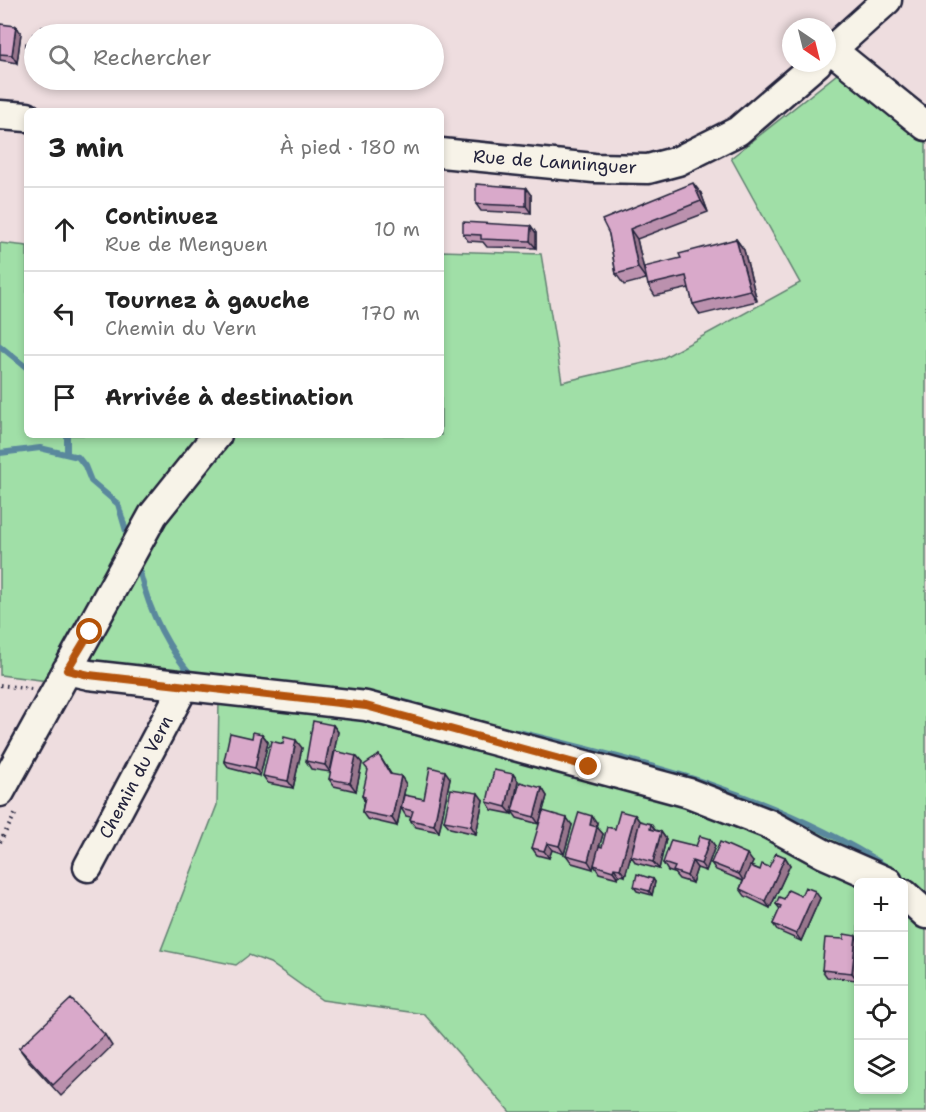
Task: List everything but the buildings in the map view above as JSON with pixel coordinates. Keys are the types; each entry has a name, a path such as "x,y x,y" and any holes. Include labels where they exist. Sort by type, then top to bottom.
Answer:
{"street":[{"name":"Rue de Lanninguer","path":"836,46 887,0"},
{"path":"836,64 926,126"},
{"name":"Rue de Lanninguer","path":"444,153 594,168 648,169 678,161 738,131 806,72"},
{"path":"0,115 24,117"},
{"path":"0,792 153,515 215,438"},
{"path":"67,670 89,675 366,706 689,793 769,824 824,854 879,878"},
{"name":"Chemin du Vern","path":"88,867 184,686"},
{"path":"908,898 926,914"}],"green space":[{"path":"846,67 926,130 926,1112 510,1112 424,1014 322,1000 270,963 249,955 236,965 161,950 217,805 219,702 0,675 0,243 24,246 24,438 444,438 444,251 541,254 562,382 661,359 800,283 731,158"}],"waterway":[{"path":"0,346 24,366"},
{"path":"67,438 67,453"},
{"path":"0,453 40,448 78,457 85,466 91,481 118,504 128,538"},
{"path":"140,573 160,629 175,654 194,678"},
{"path":"370,694 412,704"},
{"path":"518,732 661,769 755,801 800,820 887,867"}],"route":[{"path":"90,632 67,670 89,675 366,706 589,767"}]}
